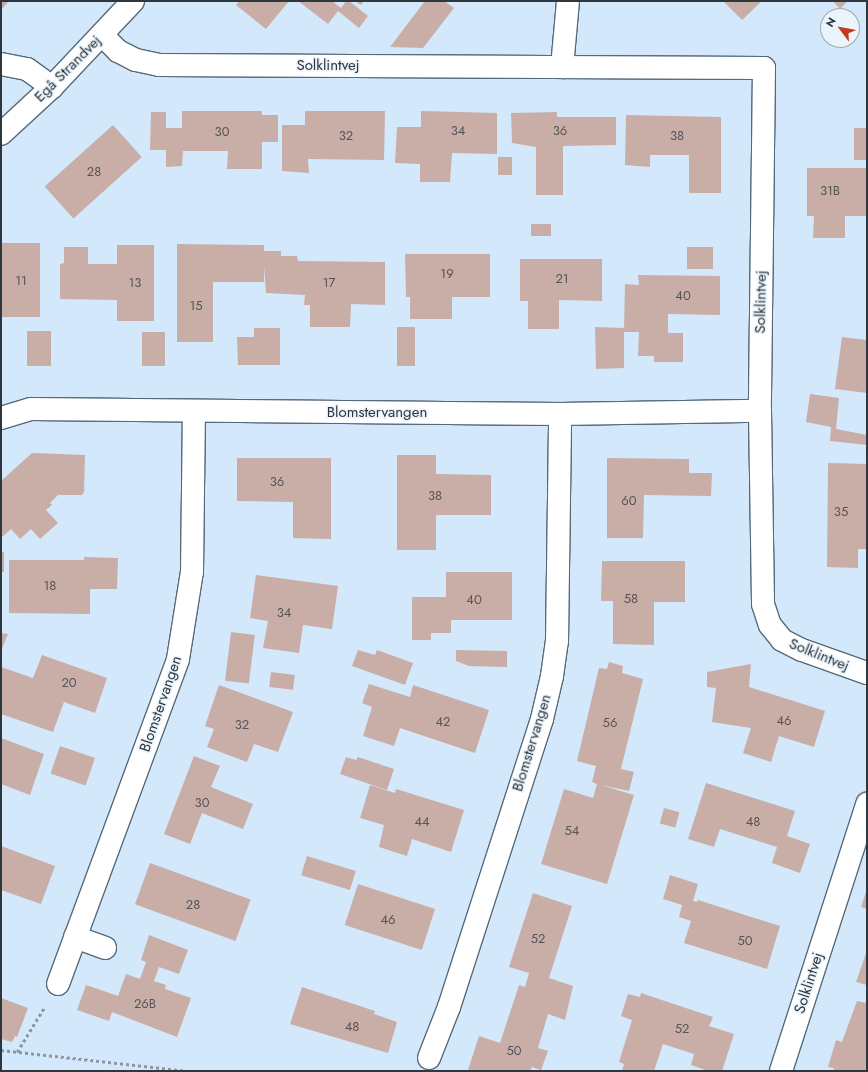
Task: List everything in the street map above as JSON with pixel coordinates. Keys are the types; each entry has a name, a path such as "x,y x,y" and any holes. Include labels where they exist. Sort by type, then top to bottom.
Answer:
{"street":[{"name":"Egå Strandvej","path":"1,134 52,87 133,1"},
{"path":"562,67 568,1"},
{"name":"Solklintvej","path":"102,35 118,51 136,60 159,65 764,68 760,411 763,604 770,625 782,640 802,650 867,673"},
{"path":"1,64 27,69 52,87"},
{"name":"Blomstervangen","path":"1,418 31,409 194,412 560,414 760,411"},
{"name":"Blomstervangen","path":"58,984 178,659 192,572 194,412"},
{"name":"Blomstervangen","path":"429,1058 449,1007 527,764 552,676 557,641 560,414"},
{"name":"Solklintvej","path":"781,1071 867,804"},
{"path":"75,937 105,948"}],"path":[{"path":"17,1052 58,984"},
{"path":"1,1050 188,1071"}],"building":[{"path":"1,1 9,1 1,10"},
{"path":"239,1 289,1 266,29 236,5"},
{"path":"298,1 332,1 341,8 346,1 349,1 368,16 359,28 338,11 328,24"},
{"path":"355,1 364,1 361,5"},
{"path":"425,1 444,1 454,8 423,48 390,47"},
{"path":"723,1 762,1 742,20"},
{"path":"833,1 848,1 841,8 839,8"},
{"path":"182,111 262,111 262,115 278,115 278,142 262,142 262,169 227,169 228,151 183,151 182,166 166,167 166,150 150,150 151,112 166,112 166,128 182,128"},
{"path":"305,111 385,111 384,160 308,159 309,173 282,171 282,125 305,125"},
{"path":"421,111 497,113 497,154 452,153 450,182 420,182 420,164 395,163 397,127 421,127"},
{"path":"557,112 557,117 616,117 616,145 563,146 563,195 536,195 536,147 512,143 511,113"},
{"path":"626,115 721,117 721,193 689,193 689,155 650,155 650,167 625,165"},
{"path":"113,125 142,157 73,219 45,187"},
{"path":"854,128 867,128 867,160 854,160"},
{"path":"498,157 512,157 512,175 498,175"},
{"path":"807,168 867,168 867,216 845,216 845,238 813,238 814,216 807,216"},
{"path":"531,224 551,224 551,236 531,236"},
{"path":"1,243 40,243 40,317 1,317"},
{"path":"177,244 264,245 264,251 281,251 281,256 297,256 298,261 385,262 385,305 351,304 350,327 310,327 310,305 304,305 305,295 266,293 264,266 264,282 213,282 213,342 177,342"},
{"path":"117,245 154,245 154,321 117,321 117,300 60,299 60,264 64,263 64,247 88,247 88,264 117,264"},
{"path":"687,247 713,247 713,269 687,269"},
{"path":"405,254 490,254 490,297 452,297 452,319 410,319 410,297 406,297"},
{"path":"520,259 602,259 602,301 559,300 559,329 528,329 528,301 520,301"},
{"path":"638,275 720,276 720,315 668,314 668,333 683,333 683,362 654,362 654,356 638,356 639,332 624,332 624,368 596,369 595,327 624,328 625,284 639,285"},
{"path":"397,327 415,327 415,366 397,366"},
{"path":"254,328 280,328 280,365 238,365 237,337 254,337"},
{"path":"27,331 51,331 51,366 27,366"},
{"path":"142,332 165,332 165,366 142,366"},
{"path":"842,337 867,340 867,393 835,389"},
{"path":"810,394 839,398 836,429 867,435 867,445 830,441 831,427 806,422"},
{"path":"32,453 85,455 84,492 82,495 58,495 50,503 52,505 46,510 58,523 40,539 31,529 20,539 11,529 1,538 1,481"},
{"path":"397,455 436,455 436,474 491,475 491,515 436,515 436,550 397,550"},
{"path":"237,458 331,458 331,539 293,538 293,502 237,501"},
{"path":"607,458 689,459 689,473 712,473 711,496 644,495 643,538 607,538"},
{"path":"828,463 867,464 867,549 858,549 858,568 827,567"},
{"path":"1,552 4,552 4,572 1,572"},
{"path":"84,557 118,558 117,589 90,589 90,614 9,613 9,560 84,560"},
{"path":"602,561 685,561 685,602 654,602 654,645 613,644 613,601 601,601"},
{"path":"446,572 512,572 512,620 451,620 451,633 431,633 431,640 412,640 412,597 446,597"},
{"path":"256,575 338,586 332,629 303,625 299,653 263,648 268,621 250,618"},
{"path":"231,632 255,635 249,684 225,681"},
{"path":"1,633 8,634 1,651"},
{"path":"358,650 375,655 377,650 413,663 405,685 352,666"},
{"path":"456,650 507,651 507,667 469,666 456,661"},
{"path":"42,655 107,678 95,713 64,702 53,732 1,714 1,667 33,678"},
{"path":"609,662 623,666 622,673 643,679 621,769 634,772 629,791 601,785 634,795 607,884 541,864 564,789 593,798 597,784 592,782 596,766 577,761 599,668 607,669"},
{"path":"751,664 749,687 825,711 814,747 779,736 771,762 743,753 751,728 712,722 716,688 707,687 707,672"},
{"path":"271,672 295,675 293,690 269,687"},
{"path":"369,684 410,697 413,685 489,710 475,753 400,728 394,746 363,736 372,707 362,703"},
{"path":"219,685 293,712 278,752 254,744 247,762 207,747 214,729 205,726"},
{"path":"1,738 44,754 30,795 1,784"},
{"path":"60,746 95,758 86,785 51,773"},
{"path":"194,756 220,766 211,787 253,804 243,829 202,813 190,844 164,834"},
{"path":"346,757 356,760 358,757 394,769 387,790 340,774"},
{"path":"706,783 795,811 787,836 810,844 800,873 772,863 777,847 720,829 714,847 688,839"},
{"path":"370,785 395,793 396,789 464,810 451,852 412,839 407,856 379,847 384,825 360,818"},
{"path":"664,808 679,812 675,828 660,823"},
{"path":"1,846 55,866 41,904 1,890"},
{"path":"307,856 356,871 350,890 301,875"},
{"path":"150,863 251,900 235,941 135,904"},
{"path":"670,875 698,884 693,901 697,902 698,900 780,926 767,969 684,943 691,921 679,917 682,905 663,899"},
{"path":"358,884 435,909 422,950 345,925"},
{"path":"867,889 867,909 861,907"},
{"path":"533,893 572,906 549,978 573,986 565,1020 548,1014 538,1048 548,1051 541,1070 532,1067 530,1071 468,1070 479,1036 500,1043 519,985 525,987 529,973 509,967"},
{"path":"149,935 188,950 179,974 159,967 154,981 166,985 165,989 191,998 177,1037 112,1012 109,1021 77,1010 86,985 118,996 126,974 140,979 146,962 141,960"},
{"path":"867,950 867,985 856,982"},
{"path":"302,987 375,1011 374,1014 397,1022 388,1053 290,1024"},
{"path":"641,993 713,1017 709,1026 734,1034 722,1071 708,1071 691,1065 694,1054 663,1044 654,1071 622,1071 624,1064 619,1062 632,1020 621,1016 628,994 640,997"},
{"path":"1,998 28,1008 17,1037 15,1036 12,1042 1,1039"},
{"path":"857,1001 867,1003 867,1071 833,1071 834,1068 828,1067 836,1040 842,1042"}]}
